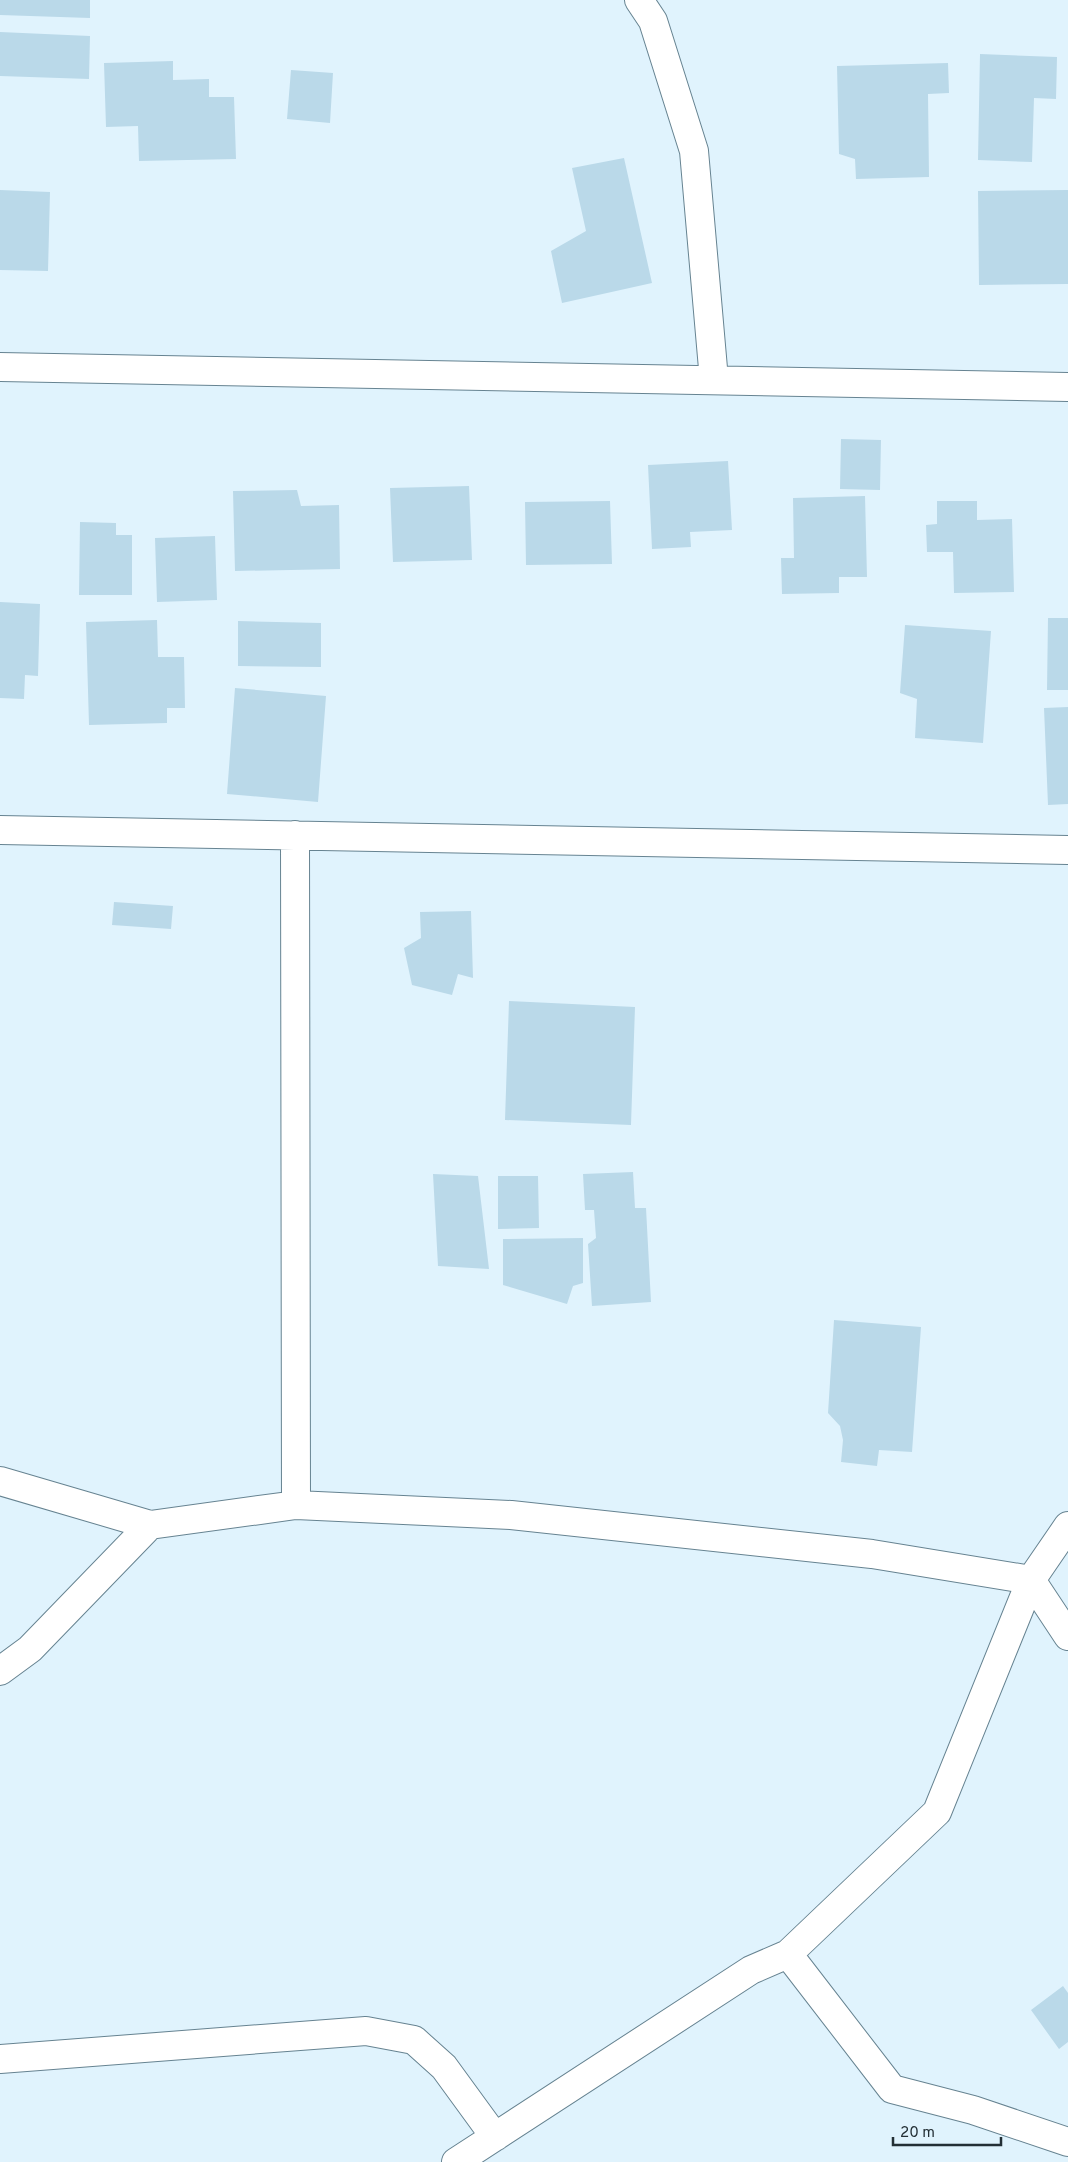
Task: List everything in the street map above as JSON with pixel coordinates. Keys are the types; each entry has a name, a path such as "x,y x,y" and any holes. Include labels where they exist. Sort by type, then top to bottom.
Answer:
{"street":[{"path":"639,0 653,21 694,151 714,380"},
{"path":"0,367 1068,387"},
{"path":"0,830 1068,850"},
{"path":"295,836 296,1505"},
{"path":"0,1481 150,1525 296,1505 511,1515 872,1554 1031,1580 1068,1636"},
{"path":"0,1671 30,1649 150,1525"},
{"path":"456,2162 751,1970 788,1954 936,1812 1031,1580 1068,1526"},
{"path":"788,1954 892,2089 973,2110 1068,2142"},
{"path":"0,2059 366,2031 414,2040 444,2067 495,2137"}],"building":[{"path":"0,0 90,0 90,18 0,15"},
{"path":"0,32 90,36 89,79 0,76"},
{"path":"980,54 1057,57 1056,99 1034,98 1032,162 978,160"},
{"path":"173,61 173,80 209,79 209,97 234,97 236,159 139,161 138,126 106,127 104,63"},
{"path":"948,63 949,93 928,94 929,177 856,179 855,159 839,154 837,66"},
{"path":"291,70 333,73 330,123 287,119"},
{"path":"624,158 652,283 562,303 551,251 586,231 572,168"},
{"path":"0,190 50,192 48,271 0,270"},
{"path":"1068,190 1068,284 979,285 978,191"},
{"path":"841,439 881,440 880,490 840,489"},
{"path":"728,461 732,530 690,532 691,547 652,549 648,465"},
{"path":"469,486 472,560 393,562 390,488"},
{"path":"297,490 301,506 339,505 340,569 235,571 233,491"},
{"path":"865,496 867,577 839,577 839,593 782,594 781,558 794,558 793,498"},
{"path":"610,501 612,564 526,565 525,502"},
{"path":"937,501 977,501 977,520 1012,519 1014,592 954,593 953,552 927,552 926,525 937,524"},
{"path":"80,522 116,523 116,535 132,535 132,595 79,595"},
{"path":"215,536 217,600 157,602 155,538"},
{"path":"0,602 40,604 38,676 25,675 24,699 0,698"},
{"path":"1048,618 1068,618 1068,690 1047,690"},
{"path":"157,620 158,657 184,657 185,708 167,708 167,723 89,725 86,622"},
{"path":"238,621 321,623 321,667 238,666"},
{"path":"905,625 991,631 983,743 915,738 917,699 900,693"},
{"path":"235,688 326,696 318,802 227,794"},
{"path":"1068,707 1068,804 1048,805 1044,708"},
{"path":"114,902 173,906 171,929 112,925"},
{"path":"471,911 473,978 458,974 452,995 412,985 404,948 421,938 420,912"},
{"path":"509,1001 635,1007 631,1125 505,1120"},
{"path":"633,1172 635,1208 646,1208 651,1302 592,1306 588,1244 596,1238 594,1210 585,1210 583,1174"},
{"path":"433,1174 478,1176 489,1269 438,1266"},
{"path":"498,1176 538,1176 539,1228 498,1229"},
{"path":"583,1238 583,1283 573,1286 567,1304 503,1285 503,1239"},
{"path":"834,1320 921,1327 912,1452 879,1450 877,1466 841,1462 843,1440 840,1426 828,1413"},
{"path":"1063,1986 1068,1993 1068,2042 1059,2049 1031,2010"}]}
